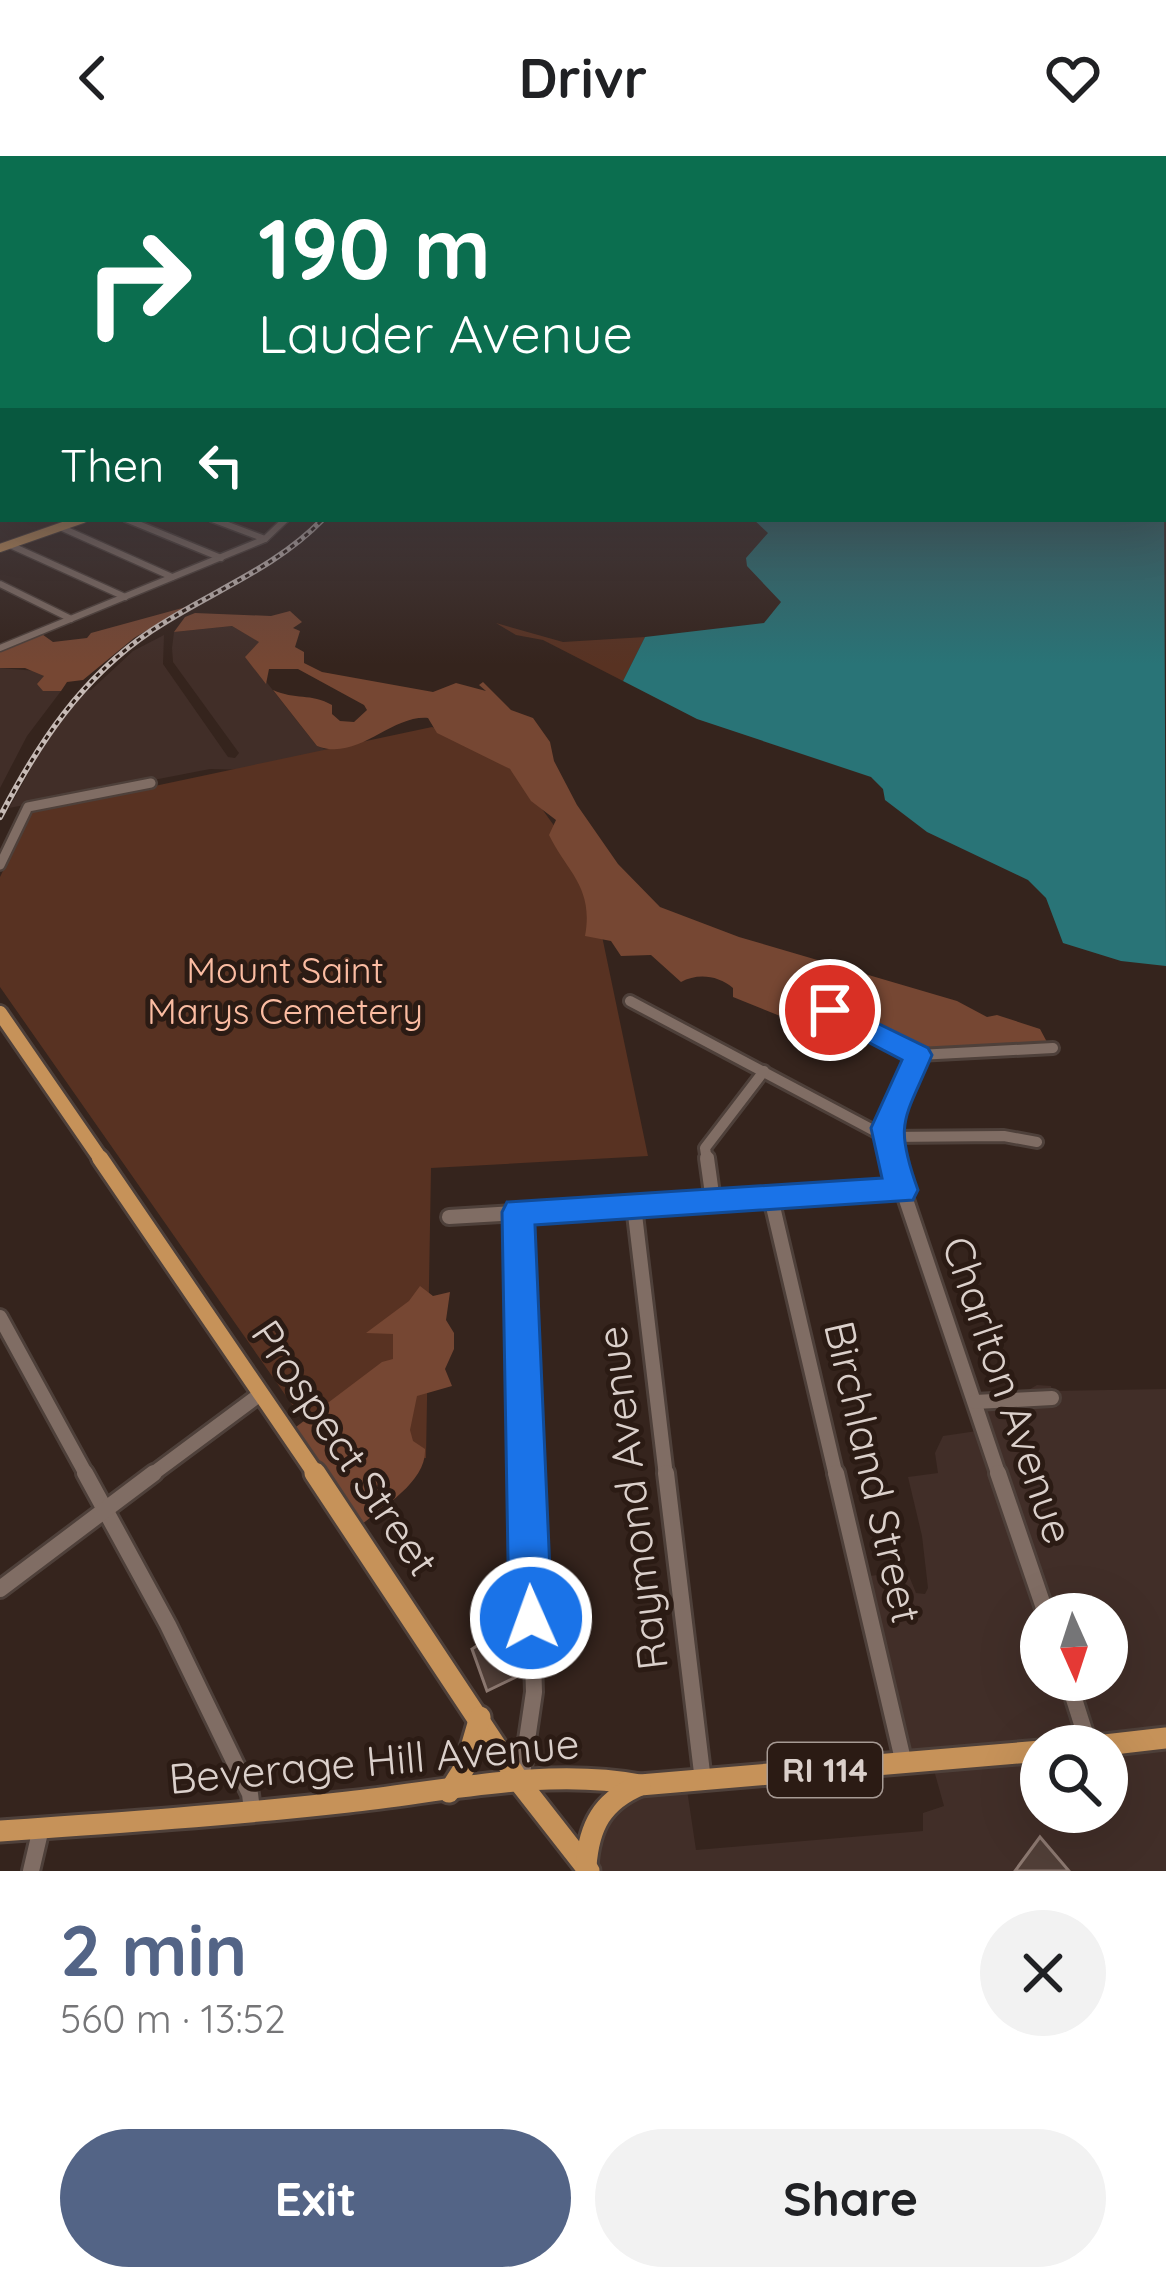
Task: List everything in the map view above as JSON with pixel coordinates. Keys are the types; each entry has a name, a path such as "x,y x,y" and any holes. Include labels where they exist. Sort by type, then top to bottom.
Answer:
{"main road":[{"path":"5,546 74,522"},
{"name":"Prospect Street","path":"0,1013 521,1784 587,1869"},
{"path":"449,1792 466,1765 480,1718"},
{"path":"1128,1742 1166,1738"},
{"name":"Beverage Hill Avenue","path":"0,1832 252,1813 521,1784 609,1779 640,1785 1020,1753"},
{"path":"587,1869 590,1828 599,1810 620,1792 640,1785"}],"street":[{"path":"132,522 221,558"},
{"path":"220,522 266,539"},
{"path":"0,648 266,539 283,522"},
{"path":"60,527 174,578"},
{"path":"5,546 125,597"},
{"path":"0,584 71,619"},
{"path":"0,635 14,642"},
{"path":"0,865 28,807 151,783"},
{"path":"631,1001 886,1137 1004,1136 1037,1142"},
{"path":"830,1010 918,1055 1053,1048"},
{"path":"886,1137 918,1055"},
{"path":"713,1201 705,1148 764,1071"},
{"name":"Charlton Avenue","path":"886,1137 1039,1593"},
{"path":"449,1217 902,1190"},
{"name":"Birchland Street","path":"771,1198 904,1763"},
{"name":"Raymond Avenue","path":"634,1206 703,1781"},
{"path":"518,1212 534,1692 521,1784"},
{"path":"0,1317 168,1625 250,1794 252,1813"},
{"path":"0,1589 259,1395"},
{"path":"976,1402 1052,1398"},
{"path":"31,1871 41,1828"}],"shaded area":[{"path":"186,607 134,638 83,680 67,682 61,691 43,691 37,684 44,676 25,668 0,668 0,648 39,632 53,642 87,638"},
{"path":"290,611 302,622 293,628 300,631 295,647 304,652 304,663 322,672 433,692 456,683 486,691 479,685 483,682 511,710 533,718 550,742 554,761 577,805 618,864 660,907 739,937 957,1001 987,1017 997,1015 1040,1029 1048,1044 920,1053 832,1012 809,1014 800,1024 733,997 733,988 721,980 701,977 681,982 651,955 621,956 611,941 585,936 582,892 549,835 556,820 531,801 510,769 437,733 428,718 400,723 346,748 317,746 273,690 324,701 332,705 332,714 340,721 354,722 367,710 364,705 298,669 269,669 266,684 245,657 259,642 232,626 174,632 185,617 195,613 271,616"},
{"path":"232,626 260,642 246,656 317,746 330,751 254,770 210,769 9,808 66,706 133,651 164,635 163,664 228,757 235,758 239,753 173,662 172,648 174,632"},
{"path":"0,668 37,671 44,676 45,691 61,691 27,736 0,788"},
{"path":"420,1286 433,1296 450,1292 446,1320 454,1333 454,1349 445,1369 452,1386 417,1396 410,1430 413,1441 425,1449 424,1461 400,1494 355,1530 288,1433 382,1362 393,1359 393,1334 366,1333 409,1301"},
{"path":"1037,1385 1051,1386 1052,1391 1166,1389 1166,1871 589,1871 595,1814 685,1776 696,1850 923,1831 923,1813 944,1806 930,1756 897,1755 855,1578 907,1571 916,1593 925,1594 922,1536 908,1477 938,1473 935,1453 943,1436 977,1431 969,1395 1025,1392"}],"green space":[{"path":"496,623 563,642 645,637 623,681 543,640 516,635"},
{"name":"Mount Saint Marys Cemetery","path":"432,727 465,740 516,773 589,874 648,1156 431,1168 426,1458 335,1466 0,987 0,877 32,812"}],"water":[{"path":"756,522 1164,522 1166,966 1121,961 1063,943 1046,898 1028,880 927,832 885,800 883,789 871,777 697,719 623,681 645,637 764,623 781,602 747,566 746,558 768,533"}],"building":[{"path":"496,1633 497,1638 503,1635 516,1677 487,1691 472,1649"},
{"path":"1040,1837 1069,1871 1015,1871"}],"railway":[{"path":"0,817 46,738 103,670 151,631 284,553 320,522"}],"route":[{"path":"531,1618 518,1212 902,1190 886,1128 918,1055 830,1010"}]}
